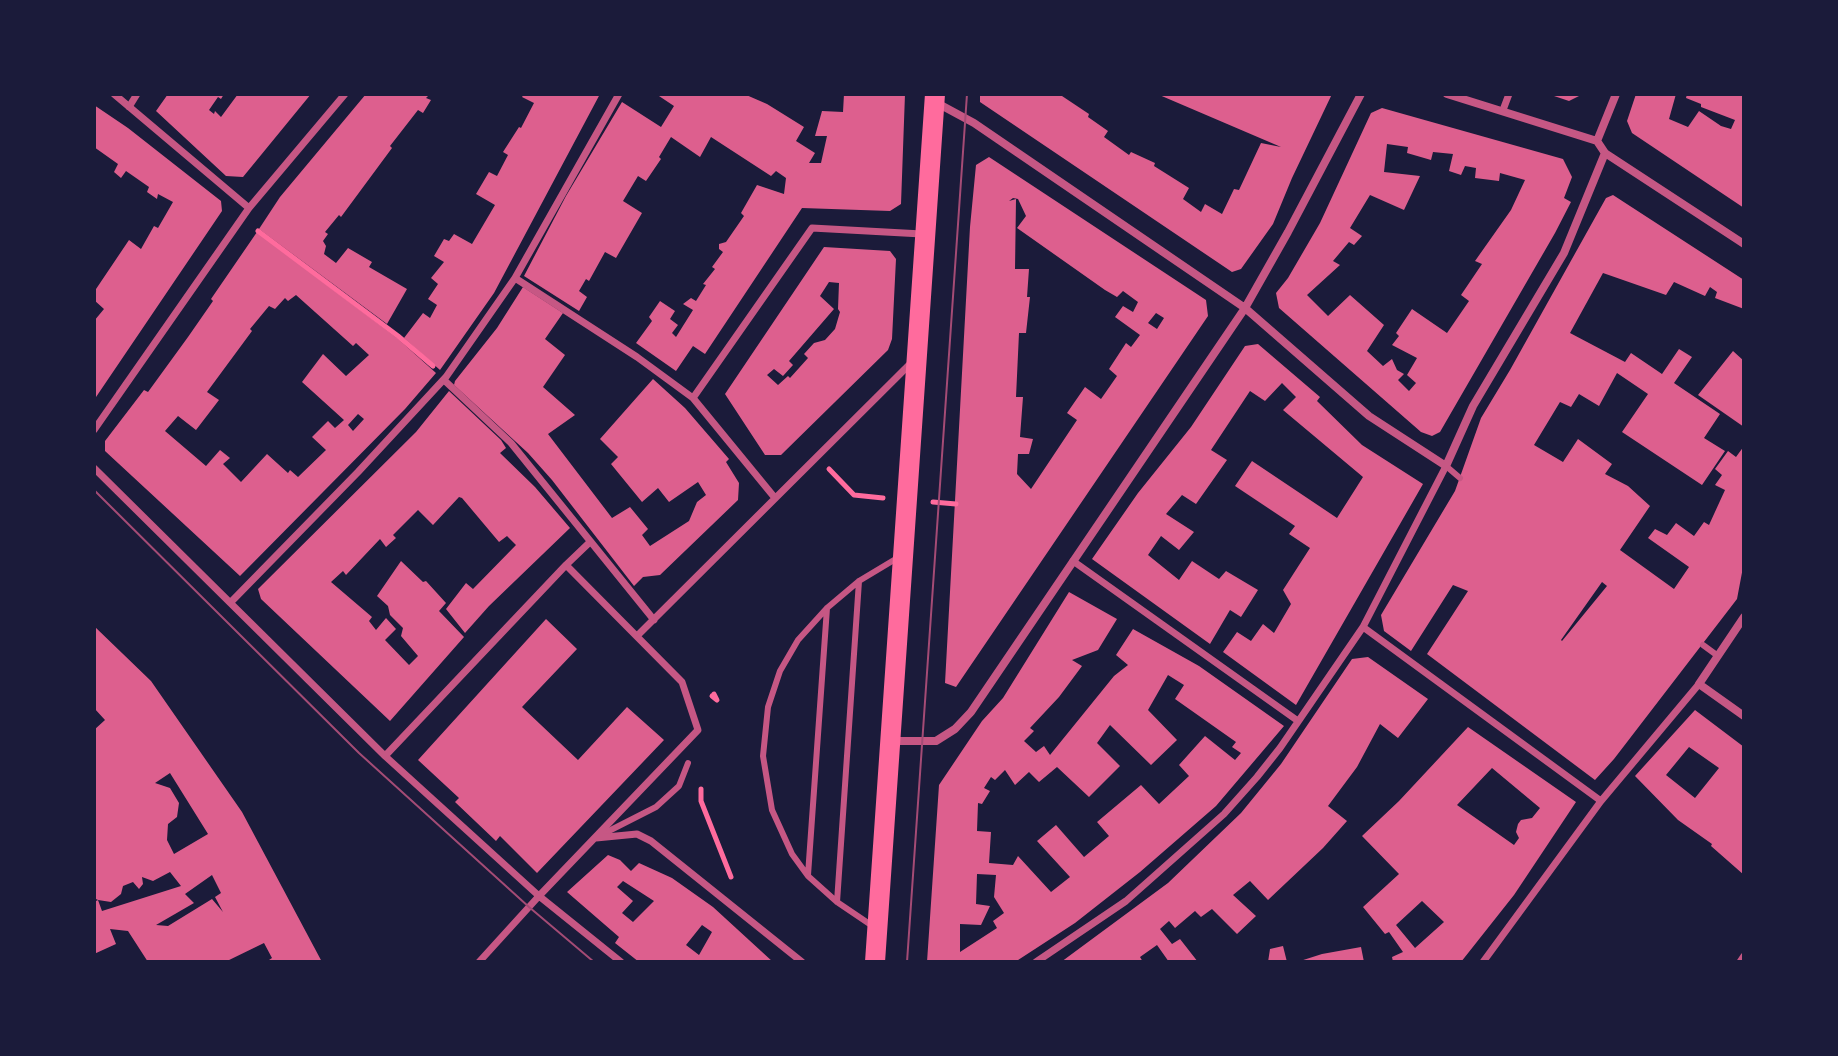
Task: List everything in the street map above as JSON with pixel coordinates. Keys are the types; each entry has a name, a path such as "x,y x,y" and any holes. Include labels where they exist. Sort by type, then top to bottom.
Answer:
{"main road":[{"path":"875,962 934,98"}],"street":[{"path":"114,94 249,208"},
{"path":"129,107 137,94"},
{"path":"94,430 249,208 345,94"},
{"path":"231,602 445,378 515,278 619,94"},
{"path":"890,741 936,741 955,729 971,712 1245,308 1361,94"},
{"path":"1447,94 1597,141 1605,153 1744,244"},
{"path":"1503,110 1509,94"},
{"path":"1597,141 1616,94"},
{"path":"934,98 1245,308 1369,416 1446,466"},
{"path":"1036,962 1126,901 1181,855 1224,814 1280,748 1363,627 1446,466 1473,406 1564,253 1605,153"},
{"path":"693,398 812,228 925,234"},
{"path":"515,278 637,357 693,398 775,498"},
{"path":"638,635 916,357"},
{"path":"445,378 511,443 654,620"},
{"path":"94,468 385,756 539,896 621,962"},
{"path":"385,756 590,542"},
{"path":"1073,561 1298,721"},
{"path":"479,962 698,730 682,682 566,565"},
{"path":"1483,962 1601,801 1699,684 1744,617"},
{"path":"1363,627 1601,801"},
{"path":"1699,684 1744,716"},
{"path":"596,838 637,834 651,841 802,962"},
{"path":"1740,962 1744,956"}],"lane":[{"path":"1446,466 1460,478"},
{"path":"877,929 837,902 808,876 792,854 772,810 763,756 768,707 780,671 798,640 827,608 859,581 903,555"},
{"path":"837,902 859,581"},
{"path":"808,876 827,608"},
{"path":"1703,645 1718,656"},
{"path":"596,838 656,807 679,786 688,763"}],"path":[{"path":"242,219 398,336 445,378"},
{"path":"817,456 854,495 907,500"},
{"path":"701,787 701,801 726,868 734,881"}],"building":[{"path":"168,94 224,94 209,110 221,117 238,94 311,94 243,177 226,176 156,111"},
{"path":"366,94 430,94 426,98 431,100 423,113 418,110 390,146 392,148 341,217 339,215 325,232 328,234 323,241 326,246 324,254 336,263 348,248 372,262 369,267 407,289 387,324 259,229 280,197"},
{"path":"524,94 600,94 494,293 440,370 404,338 423,313 430,318 437,305 428,299 438,284 431,278 444,262 434,256 444,239 449,241 454,234 472,244 495,205 476,194 489,172 497,176 508,155 503,152 534,103 522,97"},
{"path":"656,94 744,94 804,127 796,141 815,153 809,163 821,163 827,136 815,136 822,111 843,112 844,94 905,94 901,204 890,211 802,208 705,354 693,346 676,371 636,343 652,321 649,317 660,301 675,311 670,319 678,325 672,333 676,337 693,310 683,304 691,298 696,301 706,285 703,284 723,252 719,244 726,242 744,216 741,213 757,185 784,194 786,178 776,171 771,176 711,137 700,157 671,137 646,181 638,176 623,201 642,213 616,258 605,252 589,281 586,279 579,291 587,297 579,311 524,276 566,196 622,102 661,127 674,106"},
{"path":"980,94 1059,94 1108,131 1104,137 1129,155 1131,152 1155,163 1154,166 1189,188 1183,199 1201,212 1205,204 1222,214 1234,189 1239,190 1261,143 1281,147 1157,94 1332,94 1273,224 1241,269 1232,272 980,102"},
{"path":"1548,94 1583,94 1569,101"},
{"path":"1636,94 1676,94 1669,119 1688,127 1699,111 1731,129 1735,120 1701,107 1701,104 1686,98 1687,94 1744,94 1744,208 1632,133 1627,121"},
{"path":"94,105 221,201 222,211 94,400 94,321 104,309 94,300 94,292 129,240 141,249 173,202 158,194 157,199 147,192 149,187 126,171 121,178 114,172 118,164 94,147"},
{"path":"1382,108 1563,159 1572,177 1564,198 1571,202 1555,233 1440,432 1432,436 1421,432 1279,308 1276,293 1320,223 1371,113","holes":["1387,144 1408,147 1407,153 1431,160 1433,152 1453,154 1449,171 1461,175 1465,166 1476,168 1475,178 1499,181 1500,173 1525,180 1511,210 1475,261 1482,264 1461,295 1469,301 1447,333 1412,309 1396,333 1399,336 1392,345 1417,358 1407,375 1416,383 1409,391 1398,380 1404,374 1397,370 1392,359 1383,366 1367,351 1384,325 1350,295 1328,316 1307,295 1340,265 1333,261 1349,242 1354,245 1362,236 1350,228 1370,195 1404,210 1420,176 1384,172"]},
{"path":"989,157 1206,300 1208,316 956,687 945,683 976,165","holes":["1013,198 1018,199 1026,216 1017,228 1105,290 1117,297 1123,291 1138,302 1133,312 1123,306 1115,317 1140,335 1131,347 1126,343 1109,369 1117,376 1101,399 1085,387 1067,413 1077,420 1031,489 1017,474 1018,454 1029,454 1033,439 1020,437 1023,397 1016,397 1019,333 1026,333 1030,297 1027,297 1029,269 1015,269 1016,199 1009,201","1156,313 1164,318 1157,329 1148,323"]},
{"path":"1613,195 1744,280 1744,309 1715,298 1717,292 1710,287 1705,296 1674,282 1666,295 1603,273 1570,333 1625,362 1631,353 1662,374 1679,349 1692,357 1674,383 1720,414 1704,438 1725,451 1702,485 1622,432 1648,394 1617,373 1599,406 1579,394 1571,407 1560,402 1534,445 1563,462 1578,439 1612,464 1605,474 1628,486 1650,506 1620,550 1674,589 1689,567 1648,538 1655,529 1667,535 1676,523 1694,536 1704,522 1709,525 1725,490 1715,485 1722,475 1715,469 1728,451 1736,457 1744,446 1744,562 1737,599 1595,780 1427,654 1468,591 1453,585 1411,651 1384,631 1381,615 1455,491 1481,418 1606,198","holes":["1602,582 1607,586 1562,641"]},
{"path":"257,232 397,338 436,373 405,409 240,576 105,451 105,441 144,390 148,392 213,301 211,299","holes":["296,295 353,346 356,343 369,355 346,376 323,354 302,382 344,420 335,428 328,421 312,437 326,450 298,477 290,470 288,473 267,454 241,482 223,464 230,458 220,450 206,466 165,431 178,416 196,430 219,400 207,392 252,331 250,329 269,306 275,309 285,298 288,301","358,414 364,419 353,431 348,425"]},
{"path":"824,247 890,251 896,259 892,339 888,350 781,455 765,455 725,394","holes":["829,282 839,283 840,312 835,329 825,340 814,343 804,354 808,358 790,378 788,376 778,385 767,375 774,369 783,376 793,365 789,361 834,309 820,296"]},
{"path":"523,287 563,313 545,339 565,355 543,387 575,415 548,434 612,518 630,507 648,529 642,535 650,546 689,521 697,502 706,495 698,482 669,502 658,488 642,502 611,464 618,457 600,439 653,379 685,408 729,459 726,462 739,483 738,500 660,575 643,577 634,586 528,453 454,385"},
{"path":"1258,344 1320,397 1317,401 1362,445 1423,484 1296,705 1223,652 1237,632 1251,641 1263,624 1274,633 1291,604 1283,590 1310,548 1289,534 1295,526 1235,486 1252,461 1337,518 1363,477 1283,410 1296,397 1282,383 1265,401 1250,391 1211,450 1227,460 1196,504 1182,495 1166,514 1194,532 1179,550 1161,536 1148,555 1179,580 1192,561 1219,579 1226,571 1258,590 1241,617 1230,610 1210,644 1092,559 1138,493 1191,427 1245,346"},
{"path":"1733,351 1744,361 1744,427 1698,395"},
{"path":"449,391 501,440 506,448 500,453 570,528 465,633 446,609 466,583 473,589 516,545 507,536 499,542 462,498 459,497 433,525 418,510 393,535 396,538 386,547 380,539 346,575 343,571 331,582 372,617 369,621 376,630 386,618 396,629 385,640 409,665 418,656 401,636 403,628 390,615 388,606 377,596 401,561 423,582 426,581 446,603 439,611 464,637 390,721 261,599 258,589 416,432"},
{"path":"1069,592 1117,619 1098,650 1072,660 1082,666 1030,728 1034,731 1024,741 1036,752 1044,746 1050,755 1114,676 1128,665 1116,655 1133,629 1199,666 1284,726 1216,806 1075,923 1015,962 927,962 939,785 982,721 1003,698","holes":["1168,675 1184,685 1175,699 1236,742 1232,747 1241,753 1235,760 1205,736 1179,765 1189,776 1159,804 1141,785 1097,822 1109,836 1084,857 1056,825 1037,841 1070,877 1051,892 1018,856 1013,865 989,863 991,832 977,831 978,803 982,804 990,791 984,788 991,777 995,780 1005,770 1015,785 1029,772 1039,782 1057,767 1089,797 1120,766 1097,743 1110,725 1151,765 1177,740 1148,710","977,874 996,875 994,897 1004,913 993,921 997,928 960,952 960,924 981,925 990,906 976,904"]},
{"path":"546,619 577,649 522,707 578,760 627,707 664,740 537,873 500,836 496,841 455,802 459,798 418,760"},
{"path":"94,626 151,681 242,812 322,962 266,962 272,958 264,943 225,962 148,962 128,931 110,929 116,944 94,954 94,902 98,900 94,898 94,730 105,720 94,708","holes":["170,773 208,834 174,854 167,840 168,824 177,817 179,803 170,788 155,783","170,872 181,886 102,911 98,900 111,902 121,894 123,886 133,882 139,889 143,884 142,877 153,881","212,875 221,893 215,897 223,912 212,899 168,926 156,925 194,903 185,894"]},
{"path":"1368,657 1428,699 1398,738 1380,724 1357,767 1328,806 1347,821 1323,848 1268,900 1250,881 1233,895 1256,916 1237,934 1212,909 1201,917 1195,911 1175,928 1169,921 1160,929 1172,944 1180,939 1198,962 1169,962 1157,945 1140,957 1143,962 1061,962 1168,883 1241,813 1281,764 1352,659"},
{"path":"1695,710 1744,747 1744,875 1712,844 1678,820 1635,776","holes":["1689,747 1719,768 1695,798 1666,775"]},
{"path":"1468,727 1576,802 1514,895 1461,962 1393,962 1392,957 1403,952 1389,932 1385,934 1363,907 1399,874 1362,836","holes":["1492,768 1540,808 1532,818 1521,820 1518,824 1516,832 1519,838 1514,845 1457,805","1422,901 1444,922 1415,948 1396,925"]},
{"path":"608,855 620,860 631,871 639,863 672,878 713,907 773,962 639,962 615,943 619,937 567,892","holes":["623,881 654,901 633,922 622,913 633,901 617,887","702,925 712,932 699,955 686,945"]},
{"path":"1283,946 1287,962 1268,962 1270,949"},
{"path":"1361,947 1364,962 1297,962 1322,954"}],"tram line":[{"path":"907,962 967,94"},
{"path":"94,490 359,753 594,962"}]}
